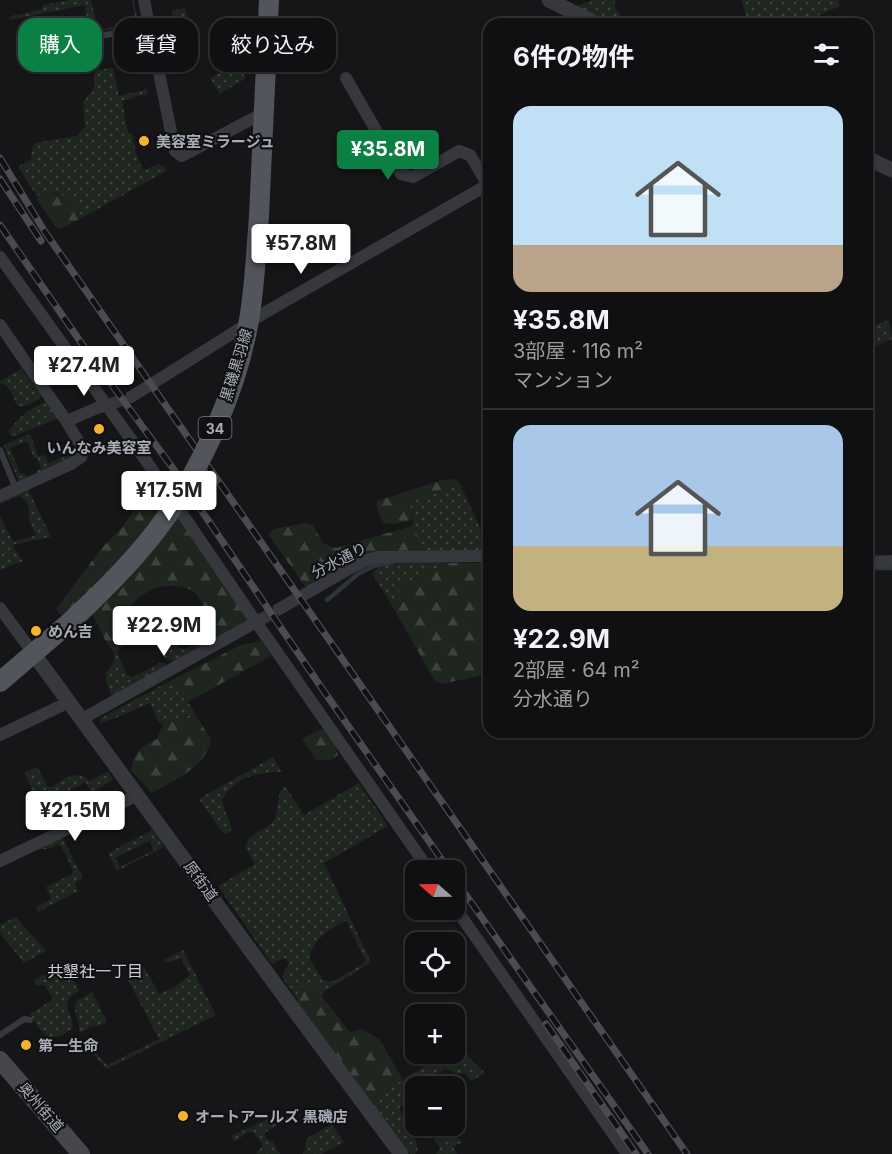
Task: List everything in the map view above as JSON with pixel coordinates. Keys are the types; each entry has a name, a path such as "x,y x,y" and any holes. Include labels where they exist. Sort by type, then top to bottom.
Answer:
{"main road":[{"name":"黒磯黒羽線","path":"0,682 70,622 117,577 140,551 164,521 204,453 215,429 237,372 252,299 265,112 269,0"},
{"name":"奥州街道","path":"0,1060 81,1154"}],"street":[{"path":"144,0 148,18"},
{"path":"549,0 585,18"},
{"path":"159,72 175,151 182,156 265,112"},
{"path":"346,78 401,174 413,177 459,152 470,155 483,176"},
{"path":"873,161 892,170"},
{"path":"131,397 266,312 483,187"},
{"path":"0,257 108,404 422,860"},
{"path":"0,325 67,421 83,449 81,457 71,464 0,496"},
{"path":"67,421 108,404"},
{"name":"分水通り","path":"279,609 354,566 378,557 483,556"},
{"path":"873,562 892,561"},
{"name":"原街道","path":"0,608 401,1154"},
{"path":"82,719 258,621"},
{"path":"0,735 69,702"},
{"path":"0,861 138,795"},
{"path":"464,920 627,1154"}],"lane":[{"path":"0,450 16,489"},
{"path":"0,1035 24,1019 30,1020"}],"green space":[{"path":"70,0 91,0 95,18 87,18 84,5 10,20 9,17 42,9 43,5"},
{"path":"132,0 134,0 137,18"},
{"path":"592,0 618,0 614,5 623,18 594,18 573,8"},
{"path":"742,0 838,0 840,6 813,18 746,17"},
{"path":"185,8 188,18 173,18 172,11"},
{"path":"114,27 114,29 102,31 102,29"},
{"path":"113,68 119,96 147,89 147,94 122,101 128,133 132,133 136,154 143,170 159,164 165,167 166,171 80,219 75,205 65,196 52,193 37,196 18,167 31,159 35,143 77,136 85,127 83,102 94,88 95,72 102,72 102,69"},
{"path":"221,72 242,72 246,78 220,94 210,78"},
{"path":"43,193 68,197 76,205 80,219 60,229 56,227 37,200 37,196"},
{"path":"889,320 892,339 873,347 873,326"},
{"path":"21,369 42,396 25,406 18,407 10,391 5,385 0,384 0,381"},
{"path":"47,401 59,418 11,437 9,431 21,417"},
{"path":"30,434 38,456 45,455 48,463 69,456 71,450 75,449 74,457 38,475 36,472 41,468 28,443 24,442 10,448 20,473 24,473 28,478 19,482 3,445"},
{"path":"453,479 460,484 411,500 408,504 415,513 413,519 399,523 384,523 377,507 377,501 443,480"},
{"path":"157,483 168,498 115,566 62,617 56,609 100,550 123,526 153,484"},
{"path":"460,484 483,534 483,553 420,552 416,530 412,526 415,513 408,504 411,500"},
{"path":"28,489 51,537 15,544 13,547 23,561 0,570 0,516 13,542 36,535 29,521 29,507 25,500 19,496 0,504 0,501"},
{"path":"179,516 250,621 220,638 199,598 192,590 173,586 159,587 143,595 129,608 123,621 128,628 124,643 114,653 93,615 138,568"},
{"path":"306,523 313,525 323,543 336,548 412,526 416,530 420,552 380,552 307,589 268,534 273,529"},
{"path":"413,562 449,563 403,584 391,604 372,573 386,565"},
{"path":"448,563 483,563 483,675 441,684 435,681 391,604 403,584"},
{"path":"174,607 177,608 183,621 172,626 171,632 177,646 184,649 213,638 216,634 220,638 176,662 166,659 147,632 150,623"},
{"path":"262,641 271,656 188,702 180,695 172,680 241,645"},
{"path":"118,652 127,675 133,677 160,663 165,663 166,669 112,697 106,680 106,672 113,664 114,653"},
{"path":"172,680 197,717 179,719 163,725 158,721 150,703 100,723 101,718"},
{"path":"197,717 211,740 208,750 188,772 152,793 131,770 134,758 142,747 157,739 163,725 179,719"},
{"path":"321,729 326,730 334,742 338,755 331,760 316,760 302,739"},
{"path":"273,757 282,772 248,777 234,786 222,800 232,830 226,834 222,832 199,799"},
{"path":"37,767 48,787 75,775 85,777 89,781 108,771 113,780 93,792 101,808 92,812 85,797 91,793 86,782 41,806 24,773"},
{"path":"359,783 388,826 324,863 371,962 302,1006 282,977 289,962 284,958 272,964 218,886 255,864 245,847 255,833 272,823 278,809 280,794 285,786 304,815","holes":["346,920 366,962 332,982 323,980 309,958 319,939"]},
{"path":"152,830 164,847 117,871 108,853","holes":["149,841 154,850 120,867 115,858"]},
{"path":"62,837 83,878 75,883 78,891 38,912 36,907 51,899 46,887 72,874 73,870 61,846 58,844 51,848 38,850 37,848"},
{"path":"16,917 46,951 24,963 0,933 0,925"},
{"path":"183,950 216,1015 107,1069 91,1052 94,1050 107,1065 159,1039 126,976 144,967 159,994 174,987 190,975 181,958 171,962 164,960"},
{"path":"66,964 79,991 67,1003 73,1027 63,1034 51,1037 42,1032 30,1014 52,1000 44,985 36,986 34,980"},
{"path":"304,985 314,985 320,988 323,998 350,1032 362,1029 380,1040 403,1080 370,1100 299,1006 297,994"},
{"path":"92,992 107,1022 99,1026 91,1026 82,1032 79,1031 74,1007 77,1001"},
{"path":"465,1044 468,1057 485,1073 471,1081 465,1073 457,1074 446,1069 433,1076 409,1076 428,1064 465,1064"},
{"path":"405,1078 405,1105 399,1108 405,1120 405,1136 413,1136 418,1152 410,1154 370,1100"},
{"path":"281,1113 286,1121 264,1133 280,1154 257,1154 262,1144 254,1133 248,1132 234,1142 231,1136"},
{"path":"332,1124 344,1142 322,1154 303,1154 306,1139"},
{"path":"438,1136 455,1136 462,1142 453,1147 457,1154 436,1154 440,1149 434,1139"}],"waterway":[{"path":"327,600 358,574 374,566 393,562"},
{"path":"873,568 892,568"}],"tunnel":[{"path":"111,404 131,397"},
{"path":"260,620 279,609"}],"railway":[{"path":"0,158 45,232 687,1154"},
{"path":"0,179 41,241"},
{"path":"0,225 82,344 172,467 323,690 442,860"},
{"path":"465,894 648,1154"},
{"path":"546,1024 636,1154"}],"place":[{"name":"美容室ミラージュ","path":"144,141"},
{"name":"いんなみ美容室","path":"99,429"},
{"name":"めん吉","path":"36,631"},
{"name":"第一生命","path":"26,1045"},
{"name":"オートアールズ 黒磯店","path":"183,1116"}],"district":[{"name":"共墾社一丁目","path":"95,971"}]}
